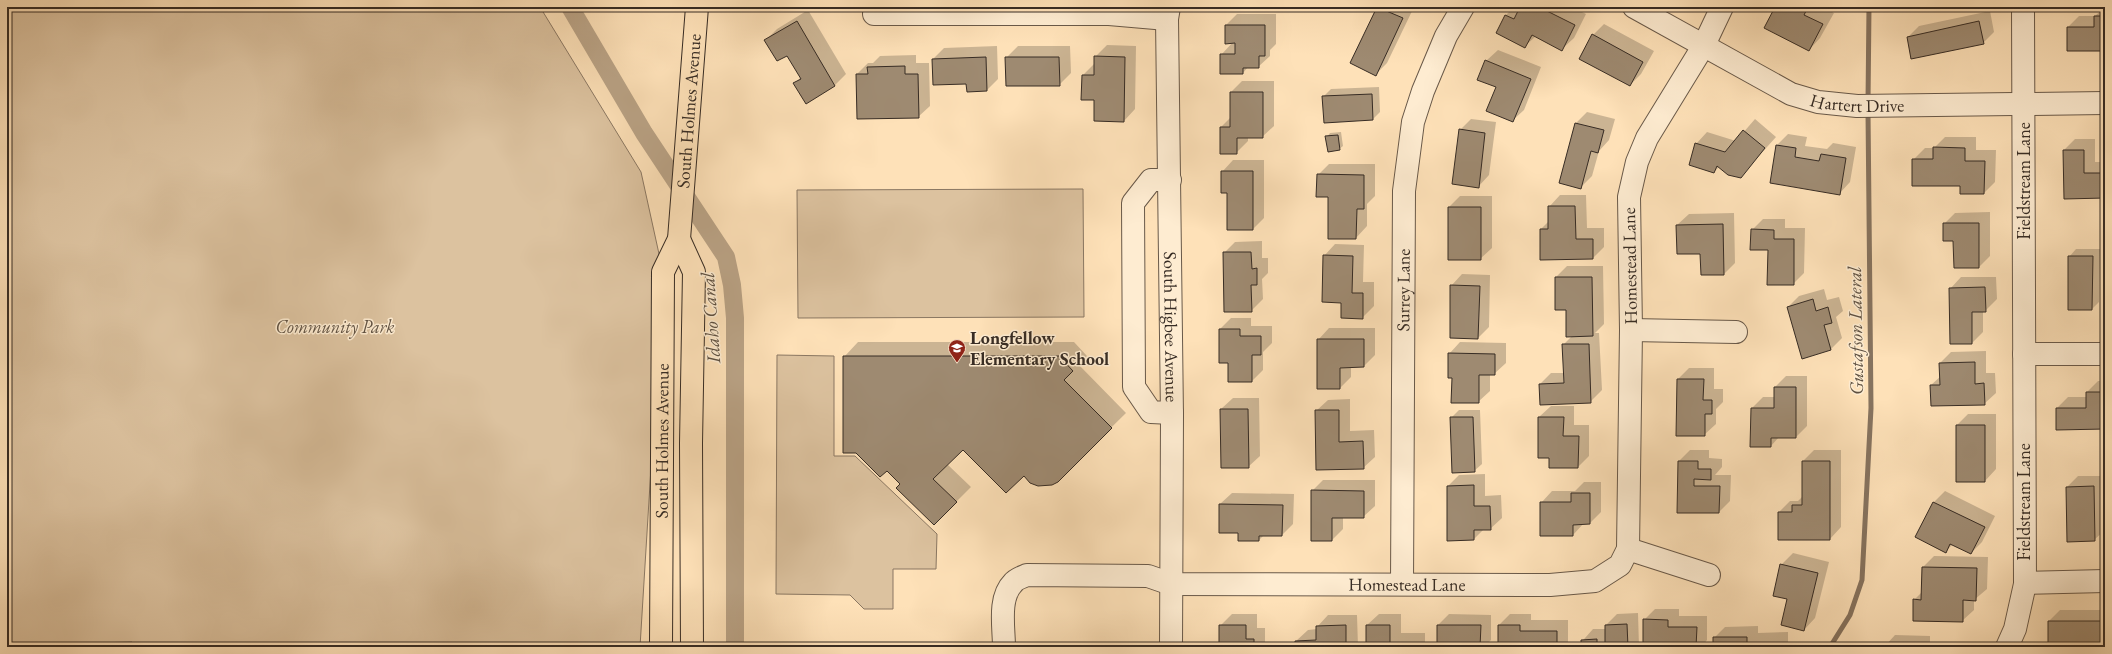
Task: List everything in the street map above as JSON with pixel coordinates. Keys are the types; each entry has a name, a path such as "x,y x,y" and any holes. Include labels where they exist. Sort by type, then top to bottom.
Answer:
{"main road":[{"name":"South Holmes Avenue","path":"661,647 663,272 679,239 697,7"},
{"name":"South Holmes Avenue","path":"679,239 694,272 691,443 692,647"}],"street":[{"name":"Surrey Lane","path":"1402,584 1404,191 1413,122 1446,36 1463,7"},
{"name":"Hartert Drive","path":"1634,7 1791,94 1818,102 1867,106 2105,103"},
{"name":"Homestead Lane","path":"1004,647 1004,604 1006,591 1014,582 1027,575 1148,576 1171,584 1550,585 1595,581 1620,565 1628,549 1631,330 1629,197 1637,162 1647,138 1704,45 1722,7"},
{"name":"Fieldstream Lane","path":"2007,647 2015,629 2024,583 2025,104 2023,7"},
{"path":"874,14 1168,13"},
{"name":"South Higbee Avenue","path":"1168,13 1172,413 1171,647"},
{"path":"1170,180 1151,180 1133,202 1134,387 1151,412 1172,413"},
{"path":"1631,330 1736,332"},
{"path":"2024,354 2105,354"},
{"path":"1628,549 1710,575"},
{"path":"2024,583 2105,582"}],"green space":[{"name":"Community Park","path":"7,7 540,7 641,172 663,272 640,647 7,647"},
{"path":"1083,189 1084,317 798,318 797,190"},
{"path":"777,355 834,356 834,456 855,456 937,534 936,569 893,569 893,609 864,609 850,595 776,594"}],"building":[{"path":"1377,7 1403,18 1376,76 1350,63"},
{"path":"1520,7 1539,7 1575,25 1562,51 1532,35 1525,48 1496,33 1505,15 1514,19"},
{"path":"1775,7 1808,7 1804,15 1823,24 1809,51 1764,28"},
{"path":"2094,16 2105,16 2105,60 2103,60 2102,51 2067,51 2067,27 2094,27"},
{"path":"797,21 835,86 806,104 793,83 801,79 787,56 777,61 764,40"},
{"path":"1979,21 1984,44 1911,59 1907,37"},
{"path":"1225,25 1265,25 1265,56 1259,56 1259,68 1243,68 1243,74 1220,74 1220,54 1235,54 1235,43 1225,44"},
{"path":"1592,34 1643,62 1630,86 1579,59"},
{"path":"1094,56 1125,57 1124,122 1094,121 1094,100 1081,100 1082,75 1094,75"},
{"path":"986,57 987,91 967,92 966,84 933,85 932,59"},
{"path":"1005,57 1059,57 1060,86 1006,86"},
{"path":"1485,60 1531,79 1513,122 1486,111 1496,87 1477,80"},
{"path":"905,66 905,74 918,74 919,118 857,119 856,74 868,74 867,67"},
{"path":"1230,92 1263,92 1263,138 1237,138 1237,154 1220,154 1220,127 1230,127"},
{"path":"1372,94 1373,120 1324,123 1322,96"},
{"path":"1575,123 1604,130 1598,153 1591,151 1581,189 1559,183"},
{"path":"1459,129 1485,133 1479,188 1452,184"},
{"path":"1743,130 1765,148 1741,178 1728,175 1717,166 1714,173 1689,165 1695,143 1725,152"},
{"path":"1338,135 1340,150 1328,152 1325,136"},
{"path":"1776,145 1796,148 1795,157 1819,161 1821,154 1846,158 1840,195 1770,183"},
{"path":"1933,147 1965,148 1965,161 1985,161 1984,194 1960,194 1960,186 1912,186 1912,159 1933,159"},
{"path":"2063,150 2084,150 2084,173 2105,173 2105,198 2064,199"},
{"path":"1221,171 1253,171 1253,230 1227,230 1227,193 1221,193"},
{"path":"1317,174 1364,175 1364,209 1357,209 1356,239 1328,239 1328,197 1316,197"},
{"path":"1548,206 1575,206 1576,239 1593,239 1593,259 1540,260 1540,229 1548,229"},
{"path":"1448,207 1481,207 1481,260 1448,260"},
{"path":"1943,223 1979,223 1979,268 1954,268 1953,241 1943,241"},
{"path":"1723,224 1724,275 1701,275 1700,254 1677,254 1676,225"},
{"path":"1751,229 1774,230 1774,239 1794,239 1794,285 1767,285 1768,250 1750,250"},
{"path":"1223,252 1251,252 1252,269 1257,268 1257,285 1251,285 1252,312 1224,312"},
{"path":"1323,255 1353,256 1352,293 1363,293 1363,319 1341,318 1341,303 1322,302"},
{"path":"2068,256 2093,256 2092,310 2068,310"},
{"path":"1555,277 1592,277 1593,336 1566,337 1566,310 1555,310"},
{"path":"1450,285 1480,286 1478,339 1450,338"},
{"path":"1985,287 1986,312 1972,312 1972,344 1950,344 1949,288"},
{"path":"1813,299 1816,311 1828,307 1832,323 1824,325 1831,350 1802,359 1787,307"},
{"path":"1219,329 1240,329 1240,336 1261,336 1261,355 1252,355 1252,382 1228,382 1228,363 1219,363"},
{"path":"1317,339 1364,339 1364,367 1340,368 1340,389 1317,389"},
{"path":"1562,344 1589,344 1591,403 1540,405 1539,384 1564,383"},
{"path":"1448,353 1495,354 1495,375 1479,375 1479,403 1451,403 1452,378 1448,378"},
{"path":"843,356 1059,356 1073,371 1064,380 1112,428 1058,482 1052,485 1038,486 1030,483 1024,476 1006,493 963,450 933,479 957,502 934,525 896,488 900,484 887,471 880,477 856,453 843,453"},
{"path":"1975,362 1975,384 1984,383 1985,405 1931,406 1930,385 1940,385 1939,363"},
{"path":"1677,379 1704,379 1703,400 1712,400 1712,414 1705,414 1705,436 1676,436"},
{"path":"1774,387 1796,387 1796,438 1771,438 1771,447 1750,447 1751,408 1774,408"},
{"path":"2086,392 2105,392 2105,429 2056,430 2056,408 2086,408"},
{"path":"1220,409 1248,409 1249,468 1221,468"},
{"path":"1315,410 1339,410 1339,442 1363,441 1364,469 1316,470"},
{"path":"1450,417 1473,417 1475,472 1452,473"},
{"path":"1538,417 1564,417 1563,436 1579,436 1578,468 1549,468 1549,458 1538,458"},
{"path":"1956,425 1985,425 1985,482 1956,482"},
{"path":"1678,461 1698,461 1698,469 1711,469 1711,480 1694,479 1694,486 1720,486 1719,513 1677,513"},
{"path":"1802,461 1830,461 1830,540 1778,540 1778,512 1792,512 1792,505 1802,505"},
{"path":"1474,485 1474,506 1490,506 1491,530 1474,530 1474,540 1447,541 1447,486"},
{"path":"2094,486 2095,541 2067,542 2066,487"},
{"path":"1311,490 1364,491 1364,518 1332,518 1332,541 1311,541"},
{"path":"1571,493 1590,493 1590,524 1573,525 1573,536 1540,536 1540,502 1571,502"},
{"path":"1933,502 1985,527 1971,554 1950,544 1946,553 1915,537"},
{"path":"1219,504 1283,505 1282,536 1259,536 1259,541 1238,541 1238,533 1219,533"},
{"path":"1780,564 1818,573 1804,631 1781,625 1787,599 1773,596"},
{"path":"1922,567 1977,568 1976,601 1963,600 1963,622 1913,621 1913,599 1921,600"},
{"path":"1643,619 1668,620 1668,627 1697,627 1696,647 1643,647"},
{"path":"2048,621 2105,621 2105,647 2048,647"},
{"path":"1627,624 1628,647 1605,647 1605,625"},
{"path":"1219,625 1246,625 1246,639 1254,639 1254,647 1219,647"},
{"path":"1346,625 1346,647 1295,647 1295,641 1316,640 1316,626"},
{"path":"1366,625 1390,625 1390,644 1414,644 1414,647 1366,647"},
{"path":"1437,625 1481,625 1480,647 1437,647"},
{"path":"1498,625 1520,625 1520,631 1557,631 1557,647 1498,647"},
{"path":"1713,637 1747,637 1747,643 1777,643 1777,647 1713,647"},
{"path":"1597,639 1597,647 1581,647 1581,640"}],"waterway":[{"name":"Idaho Canal","path":"570,7 644,133 726,257 732,285 735,318 735,647"},
{"name":"Gustafson Lateral","path":"1868,102 1869,7"},
{"name":"Gustafson Lateral","path":"1830,647 1850,615 1862,580 1871,408 1868,112"}],"place":[{"name":"Longfellow Elementary School","path":"957,363"}]}
